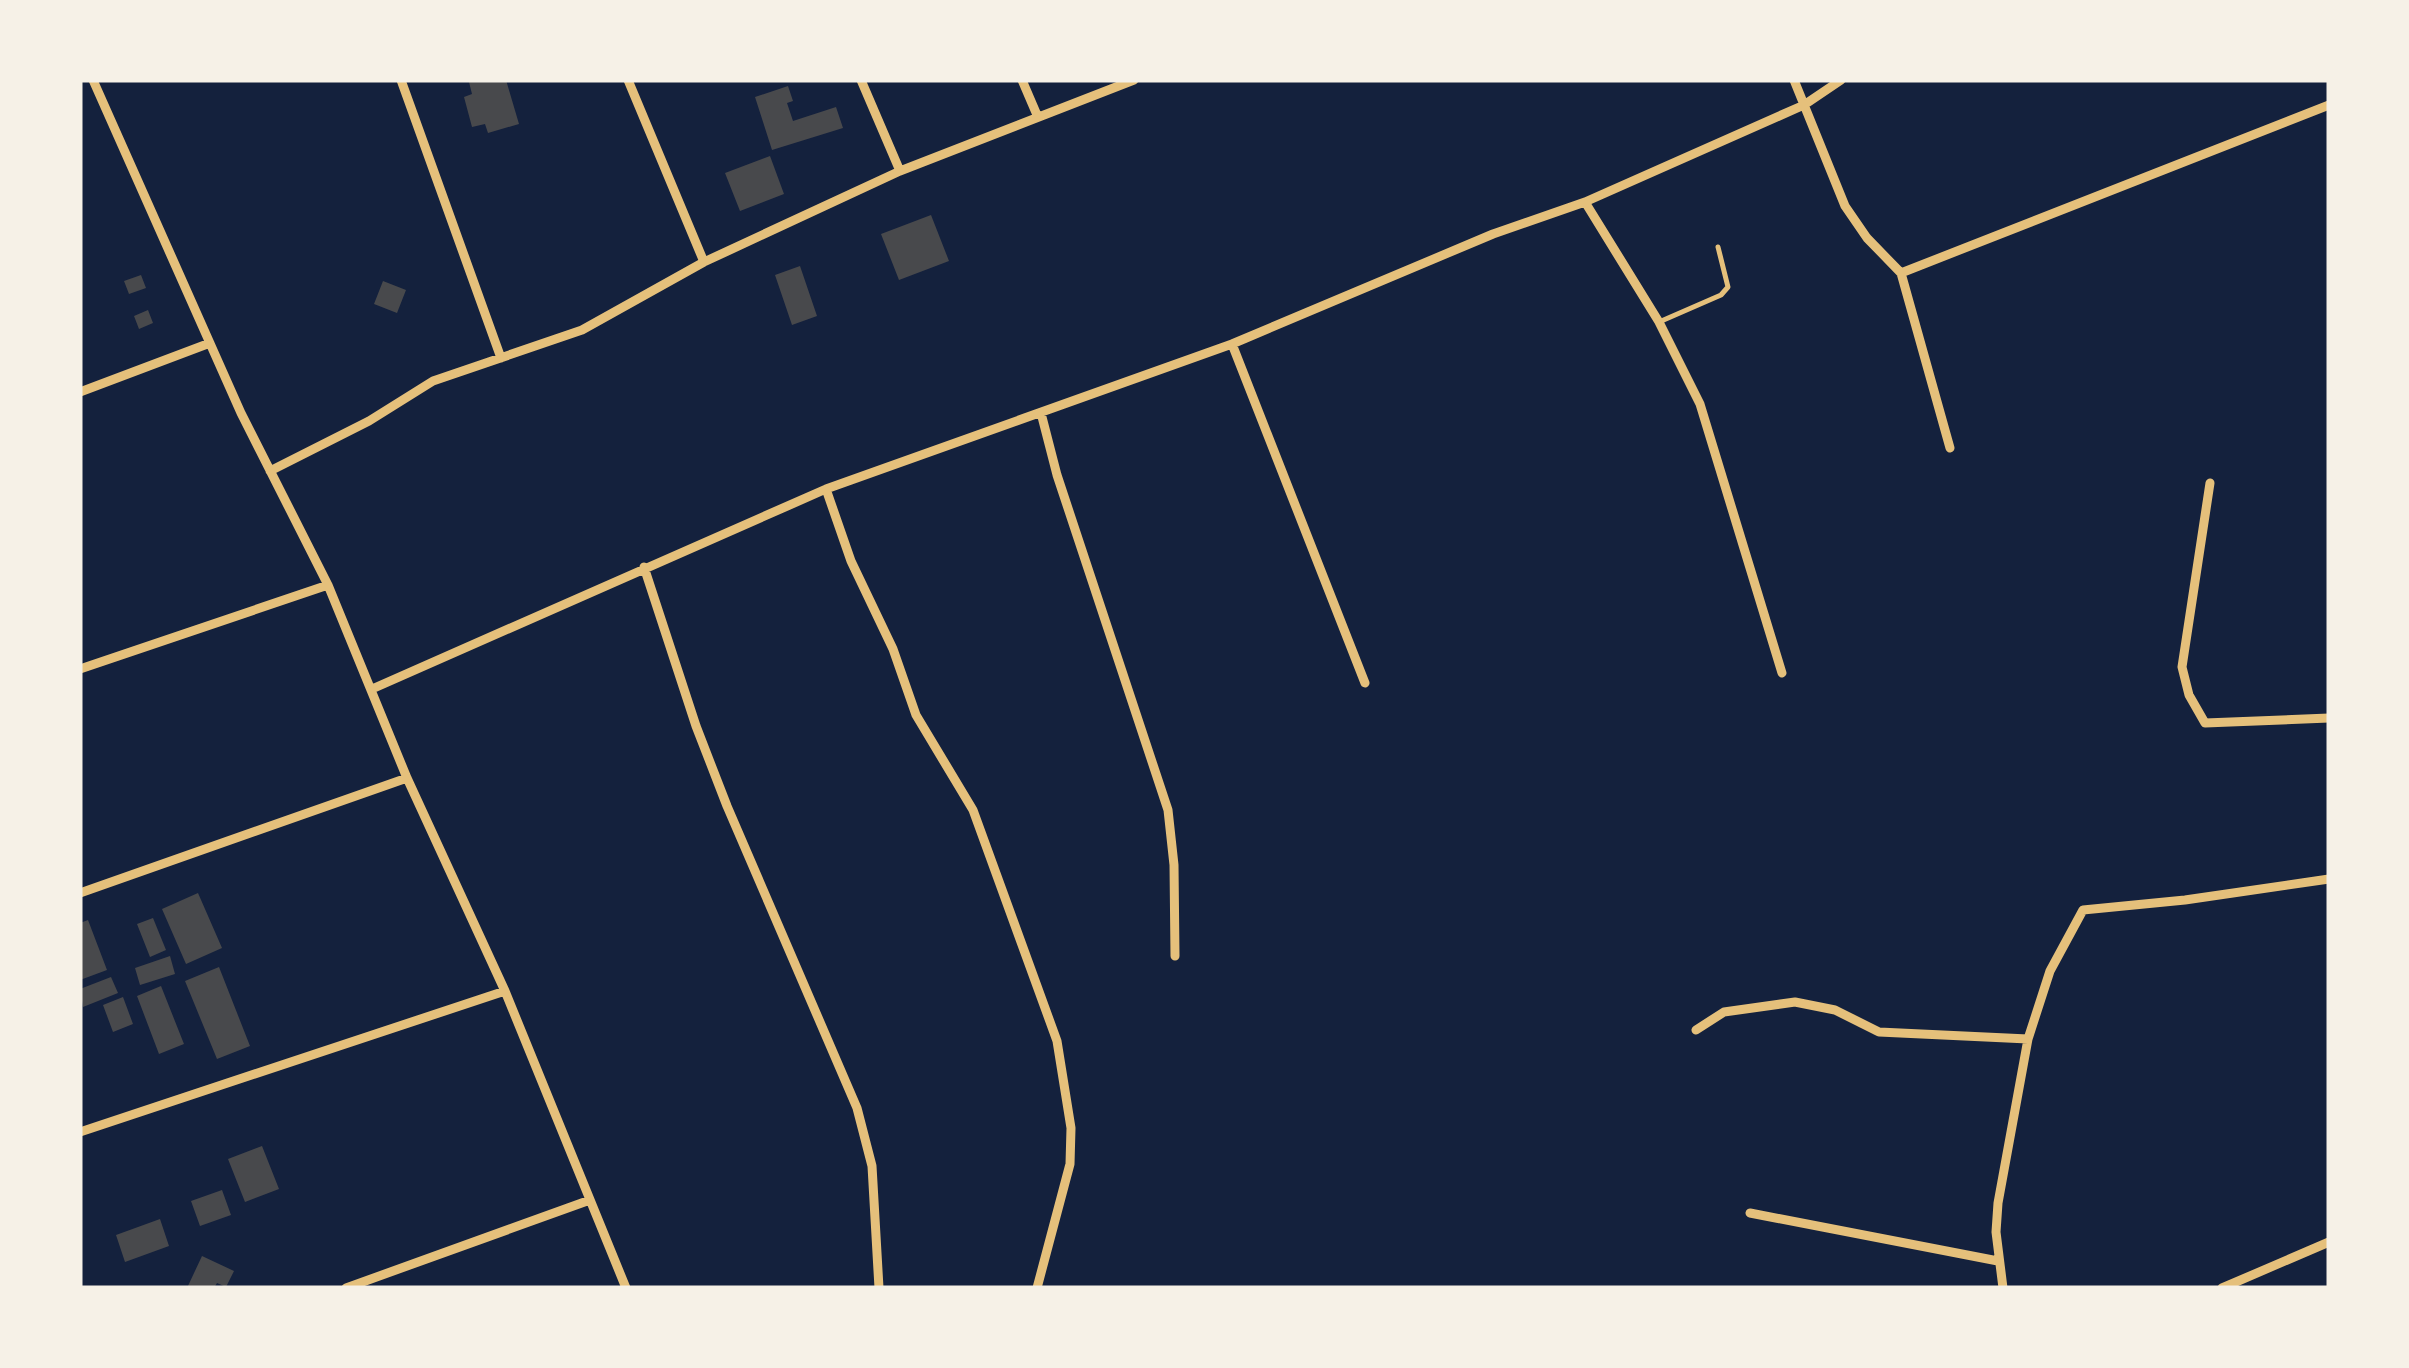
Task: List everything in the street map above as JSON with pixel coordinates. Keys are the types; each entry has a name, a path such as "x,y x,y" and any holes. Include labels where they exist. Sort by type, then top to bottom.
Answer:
{"street":[{"path":"93,80 270,471 328,584 407,778 505,991 626,1288"},
{"path":"401,80 500,358"},
{"path":"628,80 704,262"},
{"path":"861,80 900,172"},
{"path":"1022,80 1036,116"},
{"path":"270,471 370,420 434,381 582,330 704,262 900,172 1134,80"},
{"path":"1794,80 1845,206 1866,238 1901,274 1950,448"},
{"path":"372,689 826,489 1232,344 1493,234 1585,202 1804,105 1841,80"},
{"path":"1901,274 2329,104"},
{"path":"1585,202 1659,322 1700,404 1782,673"},
{"path":"80,392 210,342"},
{"path":"1232,344 1365,682"},
{"path":"1041,414 1056,475 1168,810 1174,865 1175,956"},
{"path":"2210,483 2182,667 2189,695 2205,722 2329,718"},
{"path":"826,489 851,561 893,649 916,716 973,810 1058,1041 1066,1081 1070,1164 1038,1288"},
{"path":"644,568 721,790 857,1108 872,1166 879,1288"},
{"path":"80,669 328,584"},
{"path":"80,893 407,778"},
{"path":"2003,1288 1998,1261 1998,1203 2028,1039 2050,971 2083,910 2329,879"},
{"path":"80,1132 505,991"},
{"path":"1696,1030 1724,1012 1795,1002 1835,1010 1879,1032 2028,1039"},
{"path":"346,1288 590,1200"},
{"path":"1750,1213 1998,1261"},
{"path":"2222,1288 2329,1242"}],"lane":[{"path":"1659,322 1721,295 1728,287 1718,246"}],"building":[{"path":"506,80 519,124 488,133 485,124 472,127 464,97 472,94 469,82"},
{"path":"788,86 793,101 787,103 793,121 836,107 843,128 772,150 755,97"},
{"path":"770,156 784,194 740,211 725,173"},
{"path":"931,215 949,261 899,280 881,234"},
{"path":"800,266 817,316 792,325 775,275"},
{"path":"141,275 146,288 129,294 124,281"},
{"path":"383,281 406,290 397,313 374,304"},
{"path":"148,310 153,323 139,329 134,316"},
{"path":"198,893 222,948 186,964 162,909"},
{"path":"153,918 166,950 150,957 137,924"},
{"path":"88,920 107,970 80,980 80,923"},
{"path":"170,956 175,974 140,985 135,968"},
{"path":"219,967 250,1046 217,1059 185,981"},
{"path":"111,977 118,993 83,1007 80,989"},
{"path":"161,986 184,1044 159,1054 137,996"},
{"path":"123,997 133,1024 113,1032 103,1005"},
{"path":"262,1146 279,1189 245,1202 228,1159"},
{"path":"222,1190 231,1215 200,1226 191,1201"},
{"path":"160,1219 169,1246 125,1262 116,1235"},
{"path":"202,1256 234,1271 226,1287 217,1283 214,1288 187,1288"}]}
